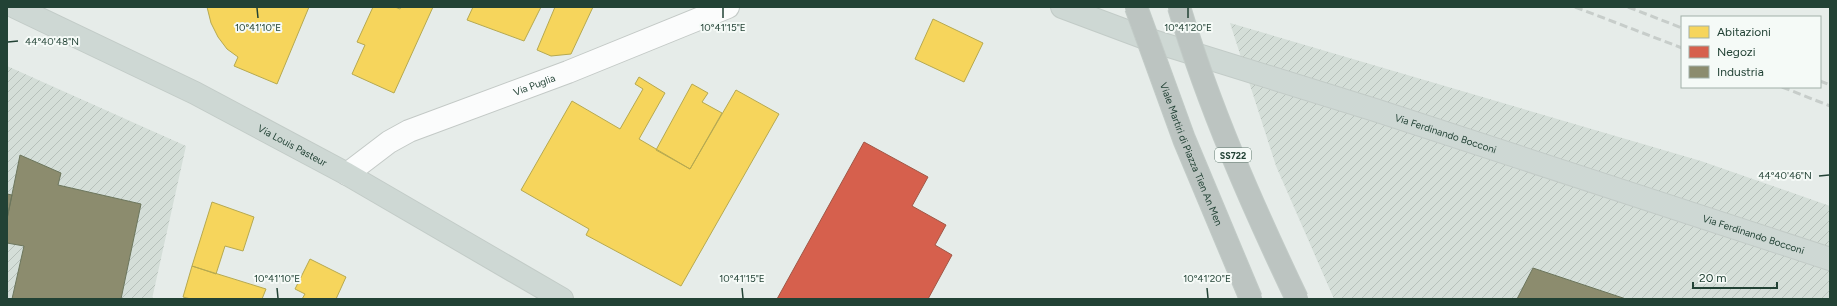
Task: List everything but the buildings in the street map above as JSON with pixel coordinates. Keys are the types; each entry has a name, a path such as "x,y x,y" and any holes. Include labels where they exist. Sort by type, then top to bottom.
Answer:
{"highway":[{"name":"Viale Martiri di Piazza Tien An Men","path":"1136,7 1184,139 1251,299"},
{"name":"SS722","path":"1179,7 1222,129 1270,243 1297,299"}],"main road":[{"name":"Via Louis Pasteur","path":"15,7 195,93 347,174 562,299"},
{"name":"Via Ferdinando Bocconi","path":"1062,7 1153,41 1383,112 1830,260"}],"street":[{"name":"Via Puglia","path":"347,174 389,142 409,131 568,72 728,7"}],"shaded area":[{"path":"1230,23 1701,161 1830,206 1830,299 1334,299 1276,166"},
{"path":"7,66 186,146 152,299 7,299"}],"railway":[{"path":"1575,7 1681,48"},
{"path":"1628,7 1681,28"},
{"path":"1821,81 1830,85"},
{"path":"1785,88 1830,106"}]}
